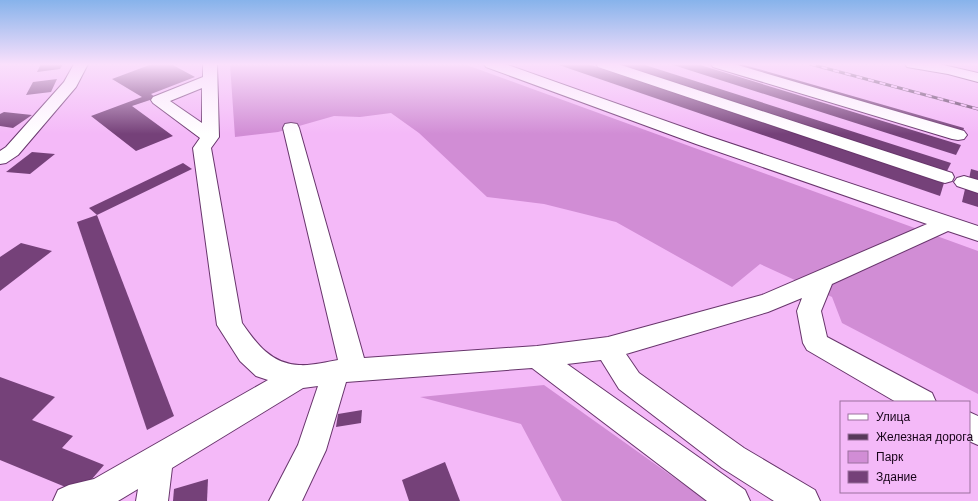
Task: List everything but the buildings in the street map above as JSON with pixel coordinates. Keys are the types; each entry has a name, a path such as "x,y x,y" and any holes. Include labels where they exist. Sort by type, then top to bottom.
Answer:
{"street":[{"path":"0,159 12,150 68,87"},
{"path":"182,87 159,100 210,136"},
{"path":"210,87 210,136 202,148 230,325 249,353 266,368 298,376 345,371 537,357 608,348 768,303 948,223"},
{"path":"557,87 702,140 978,234"},
{"path":"674,87 944,177"},
{"path":"797,87 958,135"},
{"path":"285,501 311,450 345,371 291,128"},
{"path":"822,279 809,311 816,344 920,401"},
{"path":"608,348 629,381 733,458 804,501"},
{"path":"537,357 734,501"},
{"path":"69,501 99,494 298,376"},
{"path":"152,501 157,460"}],"green space":[{"path":"232,87 528,87 978,251 978,394 842,323 832,297 760,264 732,287 616,222 544,204 487,197 419,133 391,113 360,117 334,116 278,132 235,137"},
{"path":"544,385 707,501 562,501 521,424 420,397"}],"railway":[{"path":"897,87 978,109"}]}
